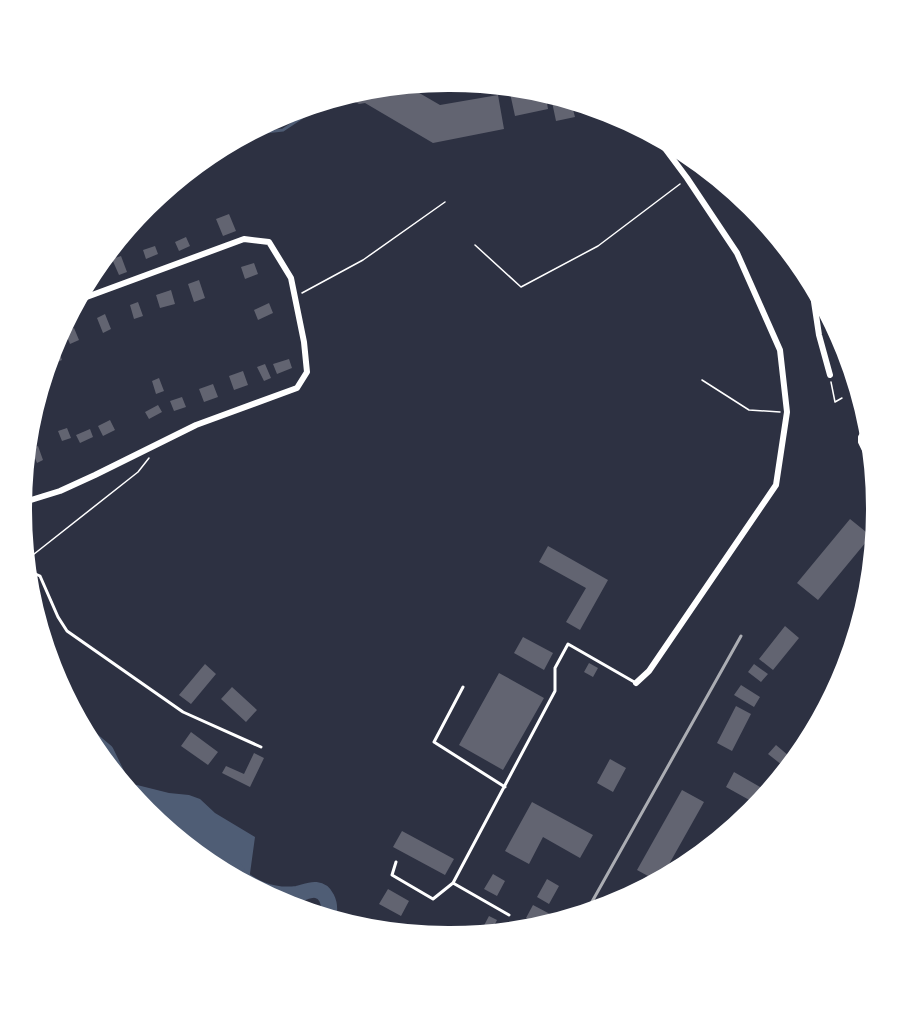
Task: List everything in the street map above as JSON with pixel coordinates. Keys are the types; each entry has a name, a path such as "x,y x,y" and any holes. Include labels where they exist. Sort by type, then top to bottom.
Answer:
{"street":[{"path":"636,682 649,672 776,485 787,412 780,350 737,253 665,149"},
{"path":"28,501 60,491 196,425 297,388 307,372 304,342 291,278 269,242 244,239 86,297"},
{"path":"814,301 819,334 831,375"},
{"path":"862,435 861,442 866,451"}],"lane":[{"path":"34,573 40,576 67,630 183,712 261,747"},
{"path":"396,862 392,875 433,899 453,883 555,691 555,668 568,644 636,682"},
{"path":"463,687 434,742 505,787"},
{"path":"453,883 509,915"}],"path":[{"path":"475,245 521,287 598,246 687,178"},
{"path":"295,297 363,260 445,202"},
{"path":"831,375 835,402 842,398"},
{"path":"702,380 749,411 787,412"},
{"path":"31,556 138,472 159,444"}],"water":[{"path":"137,785 200,799 215,813 255,837 249,879 193,843 133,786"}],"building":[{"path":"414,90 440,105 498,95 504,129 433,143 365,103 359,104 352,100"},
{"path":"510,93 558,103 572,107 575,117 556,121 552,102 547,103 548,109 515,116"},
{"path":"229,214 236,231 223,236 216,219"},
{"path":"186,237 190,246 179,251 175,242"},
{"path":"155,246 158,254 146,259 143,250"},
{"path":"121,256 127,272 119,275 112,259"},
{"path":"254,263 258,274 245,279 241,267"},
{"path":"199,280 205,298 194,302 188,284"},
{"path":"171,290 175,304 160,308 156,295"},
{"path":"138,302 143,316 134,319 130,305"},
{"path":"269,303 273,313 258,320 254,310"},
{"path":"105,314 111,329 103,333 97,318"},
{"path":"74,328 79,340 70,344 66,336 69,330"},
{"path":"59,352 62,360 55,363"},
{"path":"289,359 292,368 277,374 273,364"},
{"path":"265,364 271,378 264,381 257,367"},
{"path":"243,371 248,385 234,390 229,376"},
{"path":"159,378 164,391 156,394 152,381"},
{"path":"213,384 218,397 204,402 199,389"},
{"path":"182,397 186,407 174,411 170,401"},
{"path":"158,405 162,412 149,419 145,412"},
{"path":"110,420 115,430 103,436 98,426"},
{"path":"67,428 71,438 62,441 58,431"},
{"path":"90,429 93,437 80,443 76,435"},
{"path":"38,446 43,460 37,463 33,448"},
{"path":"850,519 869,534 869,539 818,600 797,583"},
{"path":"548,546 608,580 580,630 566,622 586,588 539,562"},
{"path":"785,626 799,638 773,670 759,659"},
{"path":"523,637 553,653 544,670 514,653"},
{"path":"589,663 598,668 593,677 584,672"},
{"path":"205,664 216,674 191,704 179,695"},
{"path":"754,664 768,674 761,682 748,672"},
{"path":"499,673 544,698 503,770 459,745"},
{"path":"741,685 760,697 754,707 734,695"},
{"path":"232,687 257,710 246,722 221,699"},
{"path":"736,706 751,714 732,751 717,743"},
{"path":"191,732 218,752 208,765 181,746"},
{"path":"776,745 789,756 782,765 768,754"},
{"path":"254,753 264,758 250,787 222,773 226,766 244,774"},
{"path":"610,759 626,768 613,792 597,783"},
{"path":"734,772 763,788 751,801 726,787"},
{"path":"682,790 704,802 667,869 651,877 637,870"},
{"path":"532,802 593,835 580,858 543,837 529,864 505,851"},
{"path":"402,831 454,859 445,875 393,847"},
{"path":"493,874 505,881 497,896 484,889"},
{"path":"547,879 559,886 549,904 537,897"},
{"path":"388,889 409,901 401,916 379,904"},
{"path":"533,905 550,914 548,917 531,921 526,918"},
{"path":"489,916 497,920 493,927 482,928"}],"waterway":[{"path":"262,132 283,130 308,113"},
{"path":"234,868 237,872"},
{"path":"282,894 319,891 327,898 329,912"}],"railway":[{"path":"590,905 741,636"}]}
